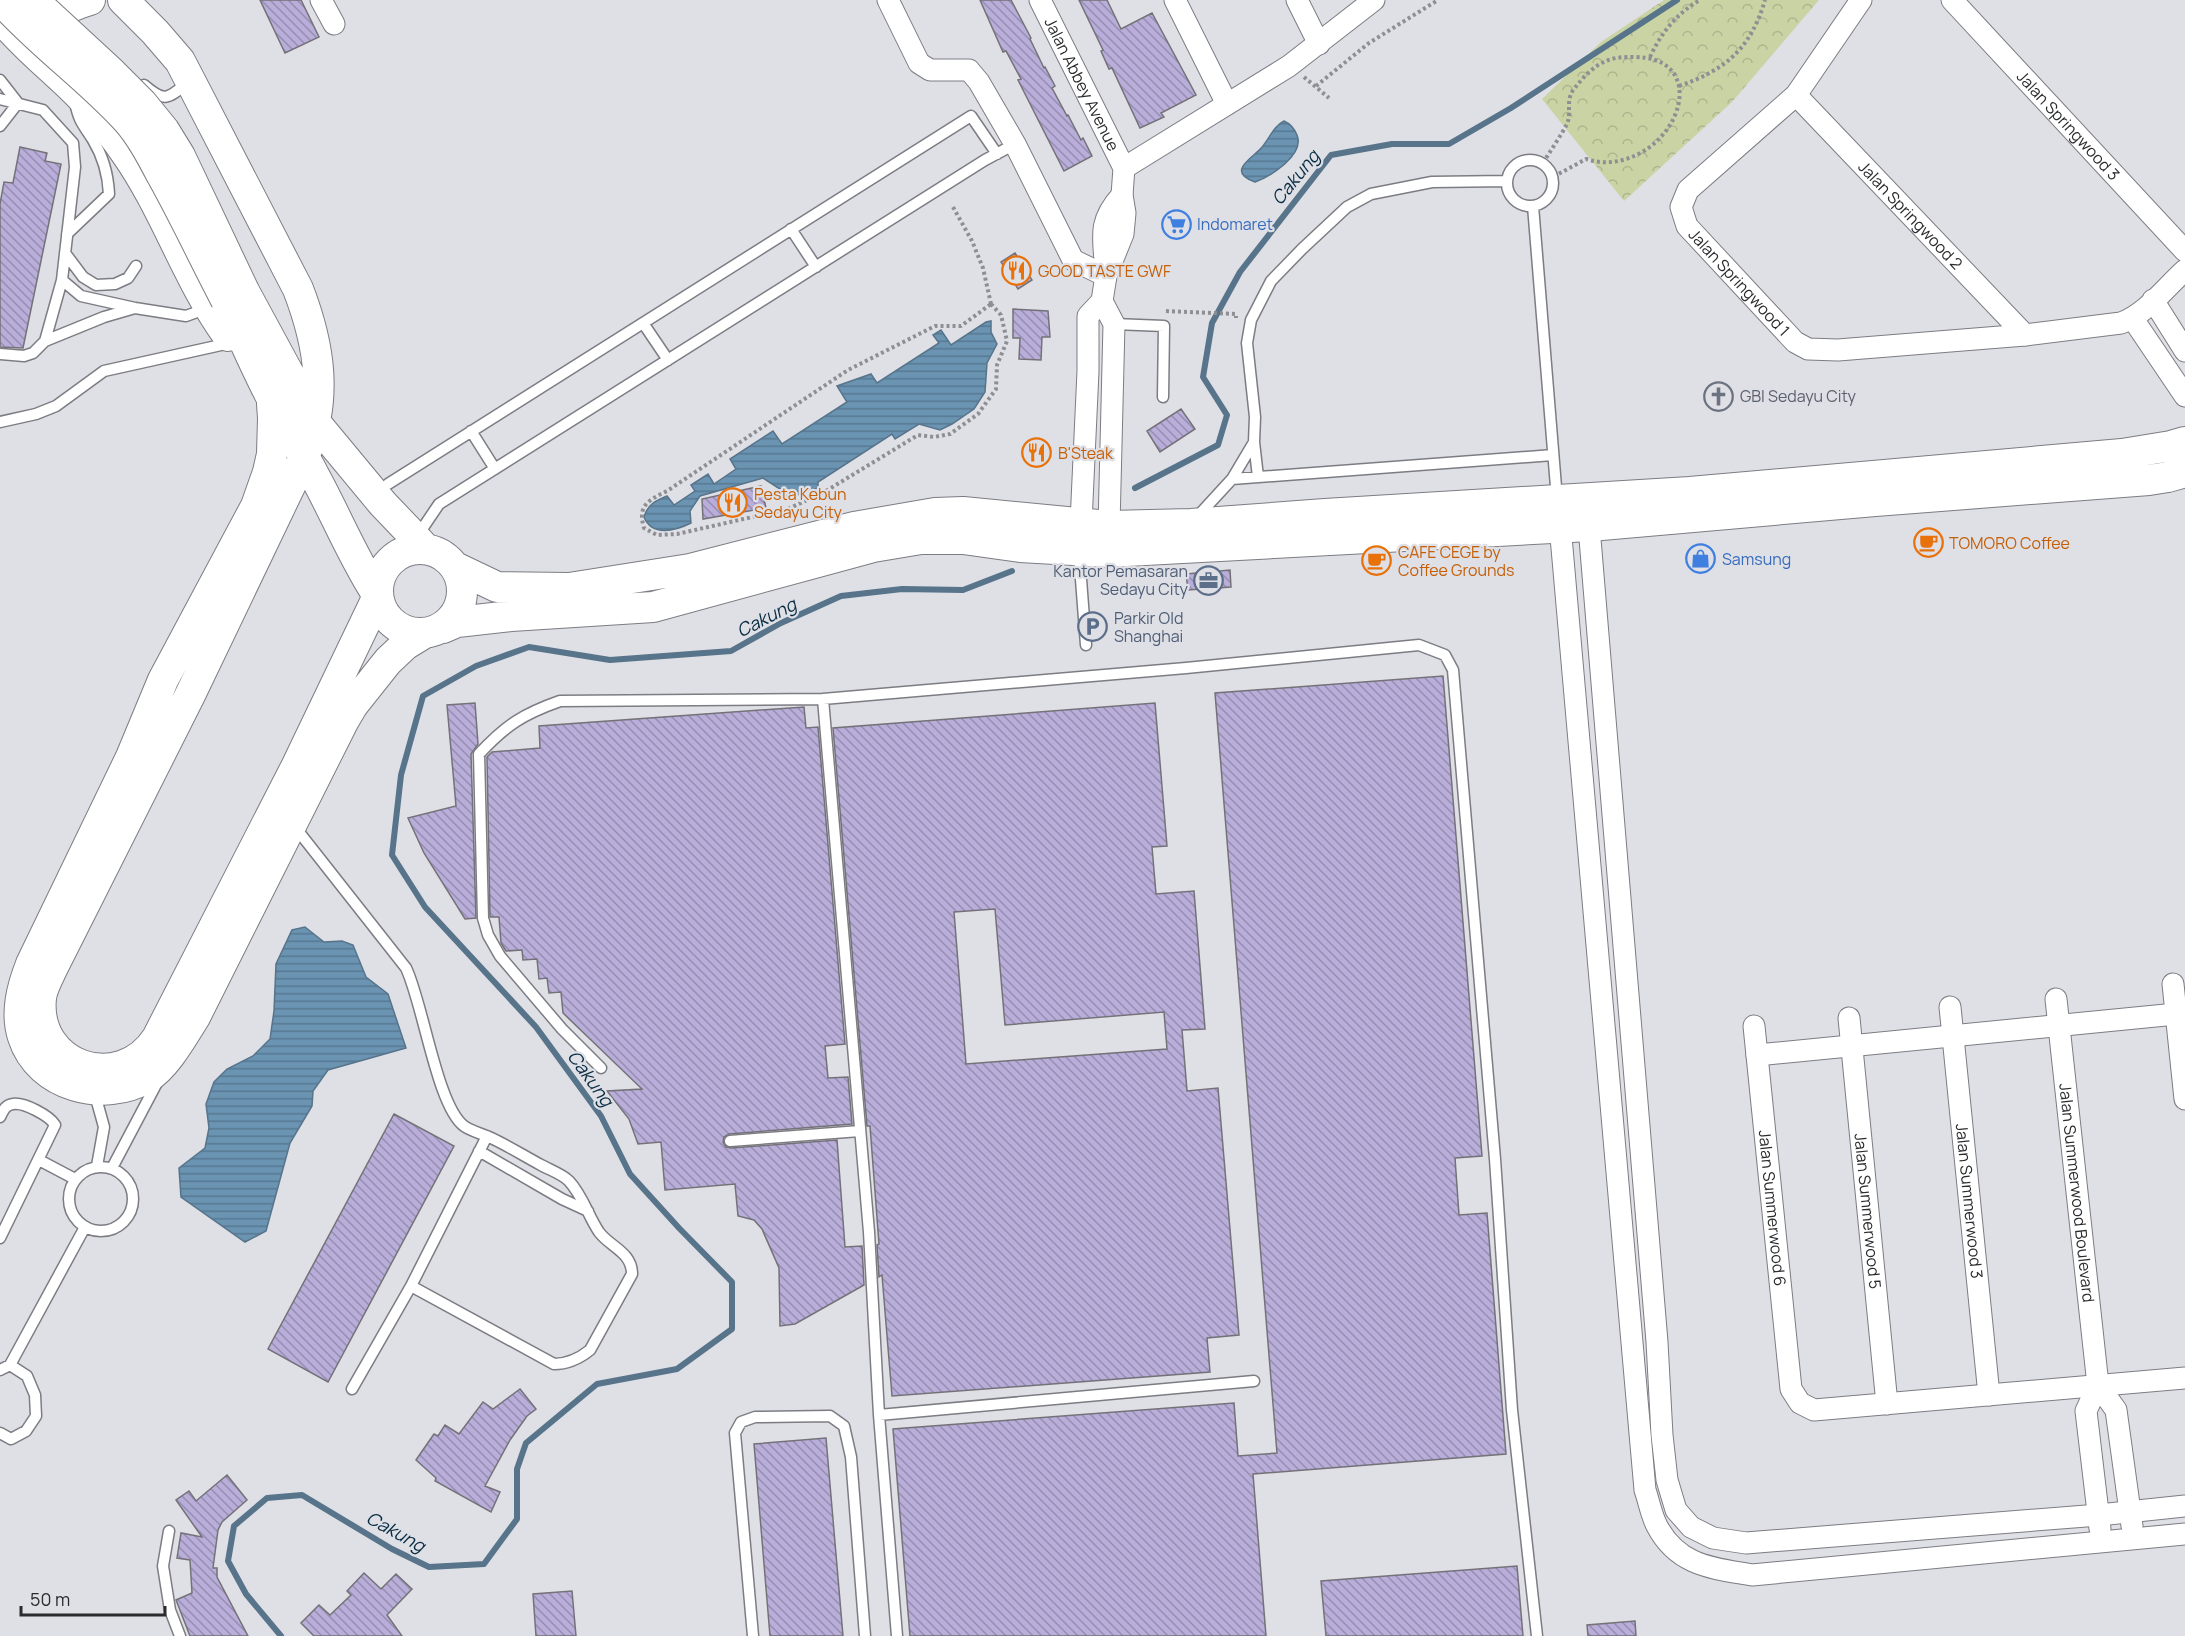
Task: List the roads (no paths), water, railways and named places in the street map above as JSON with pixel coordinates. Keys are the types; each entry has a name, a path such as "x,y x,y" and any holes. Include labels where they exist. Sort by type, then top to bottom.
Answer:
{"main road":[{"path":"1,0 37,38 128,121 147,148 226,300 271,397 378,596 382,609 395,625 403,630 433,631 457,622 511,616 653,607 873,547 921,539 963,539 1020,547 1191,524 1325,514 1573,513 1690,492 2122,454 2185,442"},
{"path":"33,0 142,103 164,130 180,156 226,300 233,343 255,364"},
{"path":"42,62 36,44 36,35 41,28 69,8 90,0"},
{"path":"123,0 175,55 298,289 311,323 317,355 319,388 315,422 304,457 187,700 53,967 41,996 45,1029 52,1044 64,1056 97,1068 113,1069 128,1065 149,1050 283,814 353,705 388,661 405,645 452,620 462,600 460,578 455,567"},
{"path":"0,17 100,119 126,153 159,209 315,422 383,504 421,544 455,567 496,586 569,588 690,569 854,527 935,513 963,512 1094,538 1573,513 1875,501 2149,480 2185,472"},
{"path":"271,397 273,436 268,472 256,506 160,686 131,757 31,964 21,997 22,1032 33,1056 48,1072 64,1082 94,1090 124,1087 148,1078 173,1049 195,1017 378,596 383,571 391,561 421,544"},
{"path":"160,686 187,700"}],"street":[{"path":"321,0 334,24"},
{"path":"888,0 919,63 930,70 969,70 979,82 1006,149 1073,260 1106,276"},
{"name":"Jalan Abbey Avenue","path":"1040,0 1124,168"},
{"path":"1175,0 1227,104"},
{"path":"1297,0 1319,44"},
{"path":"1094,538 1088,316 1102,301 1106,276 1123,234 1124,168 1289,66 1374,0"},
{"path":"1796,95 1861,0"},
{"name":"Jalan Springwood 3","path":"1952,0 2185,251"},
{"name":"Jalan Springwood 1","path":"1796,95 1688,190 1681,207 1687,226 1795,342 1808,349 1838,350 2025,335"},
{"name":"Jalan Springwood 2","path":"1796,95 2025,335"},
{"path":"2025,335 2121,323 2133,319 2185,270"},
{"path":"2153,300 2185,351"},
{"path":"1094,538 1114,324 1102,301"},
{"path":"2133,319 2185,396"},
{"path":"1573,513 1627,1006 1656,1330 1662,1435 1667,1480 1676,1510 1691,1527 1713,1538 1746,1543 2185,1506"},
{"path":"1573,513 1604,1010 1645,1490 1657,1525 1676,1552 1704,1566 1752,1575 2134,1538 2185,1534 2185,1539"},
{"path":"2173,984 2185,1099"},
{"name":"Jalan Summerwood Boulevard","path":"2056,999 2098,1385"},
{"path":"1604,1010 1627,1006"},
{"name":"Jalan Summerwood 3","path":"1950,1007 1989,1395"},
{"path":"1756,1055 2176,1014"},
{"name":"Jalan Summerwood 5","path":"1849,1018 1887,1404"},
{"name":"Jalan Summerwood 6","path":"1754,1026 1791,1389 1800,1403 1814,1410 1887,1404"},
{"path":"1887,1404 2185,1378"},
{"path":"2098,1385 2086,1411 2102,1542"},
{"path":"2098,1385 2116,1410 2134,1538"}],"lane":[{"path":"102,49 118,63"},
{"path":"134,76 157,97 166,98 174,95 190,80"},
{"path":"0,80 18,104"},
{"path":"67,234 109,194 108,175 94,141 78,119 72,88"},
{"path":"0,99 43,110 74,143 75,167 62,280 45,341"},
{"path":"0,126 18,104"},
{"path":"388,484 971,116 1006,149 439,504 421,544"},
{"path":"1532,160 1543,163 1553,177 1553,192 1542,204 1533,207 1527,207 1516,201 1509,192 1507,181 1511,170 1520,162 1532,160"},
{"path":"1258,477 1254,442 1255,417 1247,343 1251,320 1271,281 1347,207 1371,194 1432,182 1507,181"},
{"path":"1533,207 1553,455 1573,513"},
{"path":"791,230 816,267"},
{"path":"65,253 83,277 96,285 115,284 128,278 136,266"},
{"path":"62,280 81,296 186,316 226,300"},
{"path":"0,354 24,356 33,353 45,341 104,317 135,308"},
{"path":"643,323 668,360"},
{"path":"1114,324 1164,326 1163,397"},
{"path":"0,422 36,414 56,406 104,371 233,343"},
{"path":"471,431 495,469"},
{"path":"1191,524 1232,479 1254,442"},
{"path":"1232,479 1553,455"},
{"path":"1086,645 1094,538"},
{"path":"601,1068 562,1029 513,972 488,935 483,918 479,754 512,723 531,712 560,701 824,699 1186,668 1419,645 1445,655 1453,670 1494,1147 1512,1410 1537,1636"},
{"path":"824,699 869,1232 879,1414 897,1636"},
{"path":"283,814 406,968 414,988 448,1106 462,1125 566,1178 600,1234 625,1255 630,1263 632,1274 590,1350 579,1358 566,1363 554,1364 411,1286"},
{"path":"112,1168 143,1113 173,1049"},
{"path":"94,1090 104,1127 97,1166"},
{"path":"0,1117 4,1108 11,1104 22,1104 54,1122 55,1128 0,1238"},
{"path":"730,1141 860,1131"},
{"path":"352,1389 411,1286 487,1136"},
{"path":"480,1151 562,1199 588,1211"},
{"path":"39,1160 75,1179"},
{"path":"97,1166 112,1168 124,1176 133,1192 131,1210 127,1219 112,1229 94,1231 85,1227 72,1214 68,1196 75,1179 82,1172 97,1166"},
{"path":"0,1433 12,1439 26,1431 36,1416 35,1395 27,1376 5,1367 85,1227"},
{"path":"879,1414 1254,1381"},
{"path":"753,1636 735,1433 741,1422 755,1417 830,1416 844,1426 851,1457 865,1636"},
{"path":"169,1530 163,1566 170,1610 180,1636"}],"water":[{"path":"1284,121 1289,123 1297,135 1296,150 1285,164 1262,179 1255,182 1246,178 1242,173 1244,164"},
{"path":"991,321 991,332 997,344 987,363 985,392 974,409 952,424 940,430 919,424 895,439 892,434 818,482 818,488 785,499 783,491 763,478 700,496 690,511 691,523 678,528 658,530 652,528 644,517 650,506 659,500 667,496 674,505 695,491 691,485 708,474 714,484 736,469 730,459 773,431 782,444 847,402 837,386 871,374 877,383 939,343 933,335 941,330 951,345"},
{"path":"305,927 324,942 342,941 353,945 366,977 388,994 406,1048 328,1070 313,1091 312,1106 290,1143 266,1231 245,1242 181,1197 179,1168 205,1148 209,1128 206,1104 214,1082 227,1069 253,1056 270,1039 276,964 292,930"}],"waterway":[{"name":"Cakung","path":"1135,488 1218,445 1227,415 1203,377 1212,323 1240,272 1331,155 1392,144 1449,144 1511,108 1677,0"},
{"name":"Cakung","path":"281,1636 246,1594 228,1561 234,1526 267,1498 302,1495 392,1549 429,1567 484,1564 517,1519 517,1469 526,1443 597,1384 677,1369 732,1329 732,1282 630,1174 601,1116 536,1027 425,907 392,855 401,775 423,696 476,666 529,647 610,660 731,651 781,623 841,596 902,589 963,590 1012,571"}],"place":[{"name":"Indomaret","path":"1176,224"},
{"name":"GOOD TASTE GWF","path":"1017,271"},
{"name":"GBI Sedayu City","path":"1719,396"},
{"name":"B'Steak","path":"1037,453"},
{"name":"Pesta Kebun Sedayu City","path":"733,503"},
{"name":"TOMORO Coffee","path":"1928,543"},
{"name":"Samsung","path":"1701,559"},
{"name":"CAFE CEGE by Coffee Grounds","path":"1377,561"},
{"name":"Kantor Pemasaran Sedayu City","path":"1209,580"},
{"name":"Parkir Old Shanghai","path":"1093,627"}]}
